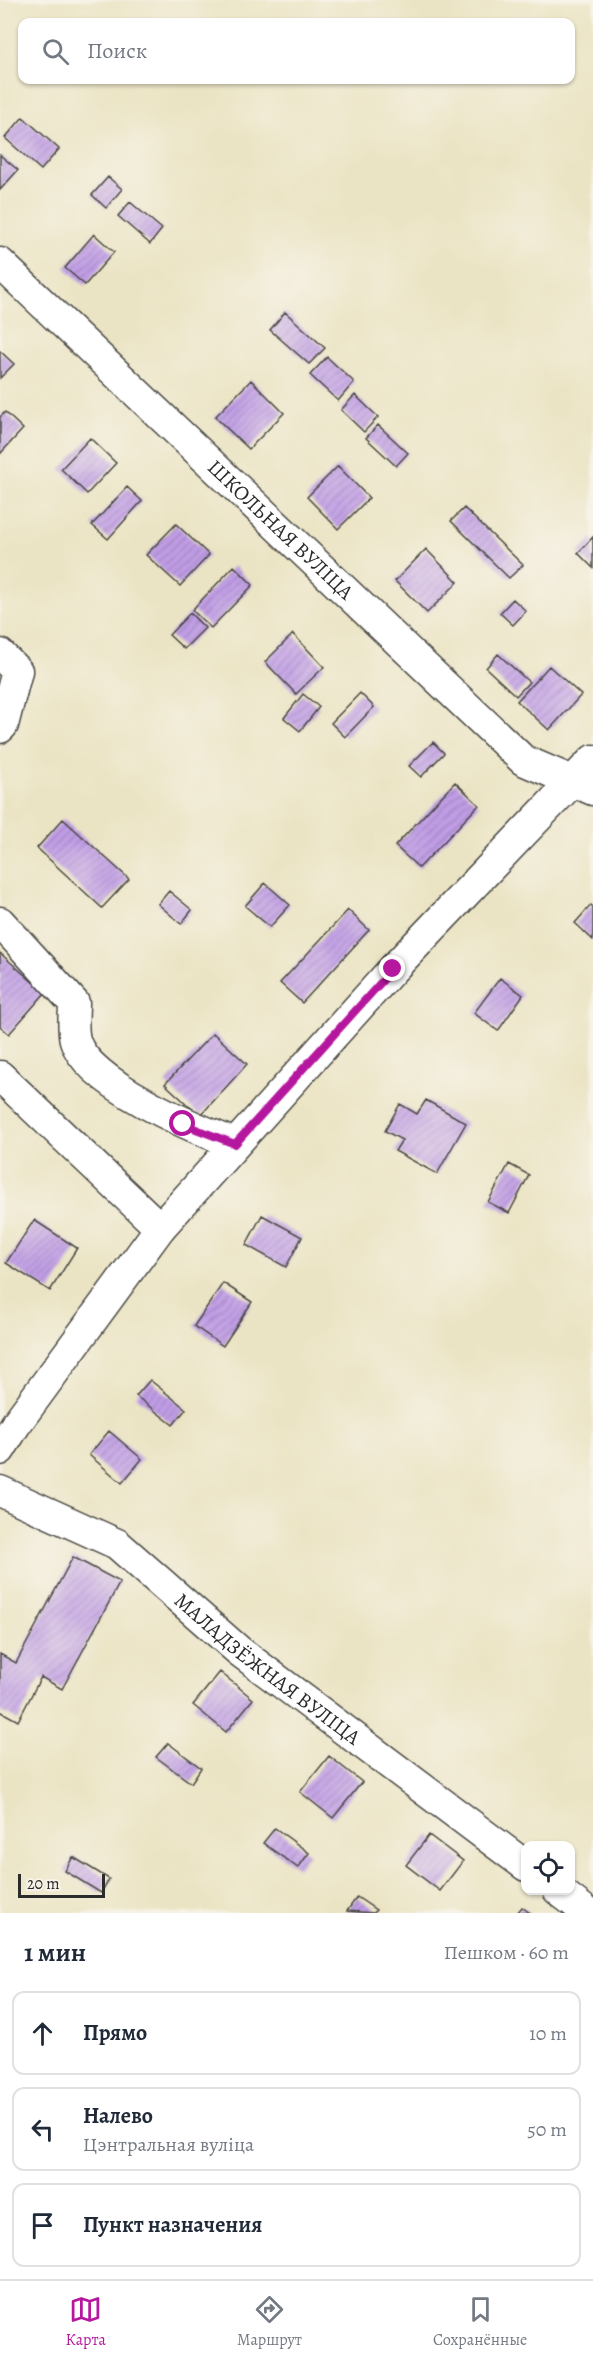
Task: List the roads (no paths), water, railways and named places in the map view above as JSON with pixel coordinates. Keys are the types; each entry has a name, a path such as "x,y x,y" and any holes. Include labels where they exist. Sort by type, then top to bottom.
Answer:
{"street":[{"name":"ШКОЛЬНАЯ ВУЛІЦА","path":"0,263 523,760 586,777"},
{"path":"0,654 16,671 3,725 0,728"},
{"path":"0,1450 16,1424 160,1228 393,969 586,777"},
{"path":"0,922 74,1003 75,1042 99,1076 183,1124 235,1144"},
{"path":"0,1076 160,1228"},
{"name":"МАЛАДЗЁЖНАЯ ВУЛІЦА","path":"0,1491 117,1544 238,1651 521,1863"},
{"path":"565,1895 588,1913"}]}
